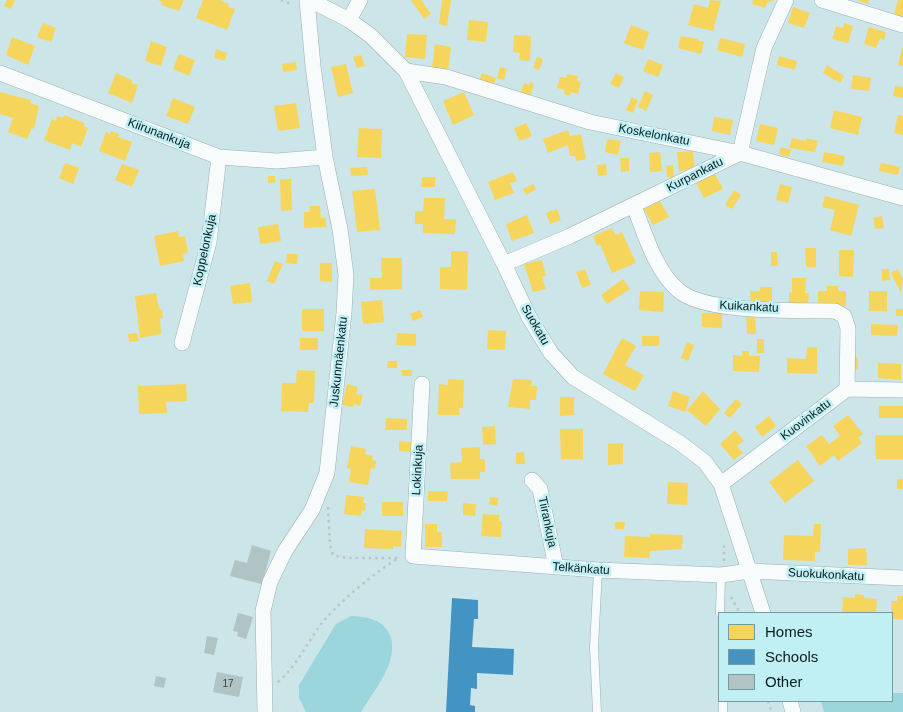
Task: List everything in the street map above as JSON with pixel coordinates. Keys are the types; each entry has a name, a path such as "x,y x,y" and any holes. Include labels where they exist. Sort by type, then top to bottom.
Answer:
{"street":[{"path":"349,20 360,0"},
{"path":"740,153 764,48 786,0"},
{"path":"822,0 903,25"},
{"name":"Suokatu","path":"305,2 328,9 349,20 371,36 406,72 504,264 528,317 551,353 573,377 680,443 705,462 720,484 762,612"},
{"name":"Juskunmäenkatu","path":"265,712 263,611 270,582 285,551 312,510 327,473 343,322 346,275 340,229 325,157 305,2"},
{"name":"Koskelonkatu","path":"406,72 446,77 590,122 740,153 903,198"},
{"name":"Kiirunankuja","path":"0,73 219,157 277,162 325,157"},
{"name":"Kurpankatu","path":"504,264 634,206 740,153"},
{"name":"Koppelonkuja","path":"182,342 209,242 219,157"},
{"name":"Kuikankatu","path":"634,206 663,272 678,291 695,300 717,306 835,311 844,316 848,328 847,389"},
{"name":"Lokinkuja","path":"406,557 422,384"},
{"path":"847,389 903,390"},
{"name":"Kuovinkatu","path":"720,484 847,389"},
{"name":"Tiirankuja","path":"532,480 540,490 556,568"},
{"name":"Telkänkatu","path":"406,557 598,570 722,575 749,571"},
{"name":"Suokukonkatu","path":"749,571 903,578"}],"lane":[{"path":"597,712 594,647 598,570"},
{"path":"720,612 722,575"}],"path":[{"path":"281,0 305,2"},
{"path":"328,504 332,555 346,558 406,557"},
{"path":"265,693 287,675 322,622 381,568 406,557"}],"shaded area":[{"path":"351,616 378,622 389,633 392,641 392,650 385,674 361,712 306,712 299,698 299,685 336,624"},
{"path":"893,693 903,693 903,712 824,712 821,702 893,702"}],"building: Homes":[{"path":"7,0 15,0 11,9 4,6"},
{"path":"158,0 184,0 179,11 161,5 162,2"},
{"path":"203,0 220,0 229,4 228,7 235,9 227,30 196,18"},
{"path":"411,0 421,0 431,14 424,19"},
{"path":"442,0 451,0 447,26 439,24"},
{"path":"710,0 721,1 713,31 688,25 694,4 708,8"},
{"path":"753,0 773,0 772,2 768,1 765,8 752,4"},
{"path":"857,0 869,0 868,4"},
{"path":"898,0 903,0 903,17 894,15"},
{"path":"793,7 810,13 804,28 788,23"},
{"path":"469,20 488,22 486,42 467,40"},
{"path":"43,23 56,28 51,42 37,37"},
{"path":"844,23 853,26 848,43 832,39 836,26 843,28"},
{"path":"631,25 649,32 643,50 624,43"},
{"path":"869,27 886,32 884,40 880,38 876,48 864,44"},
{"path":"407,34 427,35 425,59 405,57"},
{"path":"514,35 531,36 530,61 519,60 520,53 513,52"},
{"path":"681,36 704,42 701,54 678,48"},
{"path":"12,37 35,46 28,65 6,55"},
{"path":"720,38 745,44 742,57 717,50"},
{"path":"151,41 167,47 161,66 145,61"},
{"path":"435,44 451,47 448,71 432,68"},
{"path":"903,48 903,66 898,65"},
{"path":"216,49 227,53 225,61 214,58"},
{"path":"179,54 195,60 189,76 173,69"},
{"path":"361,55 365,66 357,68 353,57"},
{"path":"779,56 797,61 795,70 777,65"},
{"path":"537,57 543,59 539,70 533,68"},
{"path":"648,59 663,65 658,77 643,71"},
{"path":"296,62 297,70 283,72 282,64"},
{"path":"346,64 353,93 338,97 331,67"},
{"path":"827,65 844,76 840,83 823,73"},
{"path":"500,67 507,69 504,80 497,78"},
{"path":"116,73 132,80 131,83 138,85 132,103 108,93"},
{"path":"482,73 496,78 493,87 479,82"},
{"path":"616,73 624,77 619,88 610,84"},
{"path":"567,74 578,76 577,81 581,82 578,94 571,92 570,96 564,94 565,90 557,88 560,77 566,78"},
{"path":"853,75 871,78 869,91 851,89"},
{"path":"530,82 534,83 530,97 520,94 524,83 529,85"},
{"path":"895,86 903,87 903,98 893,96"},
{"path":"645,91 653,95 646,111 638,107"},
{"path":"0,92 31,100 30,103 39,106 34,129 32,128 27,139 8,132 13,118 0,114"},
{"path":"464,92 474,115 453,125 443,101"},
{"path":"632,97 638,100 633,113 626,110"},
{"path":"173,98 195,107 188,124 166,116"},
{"path":"296,103 300,128 278,131 274,106"},
{"path":"834,110 862,117 858,135 830,128"},
{"path":"64,115 85,123 83,126 88,128 81,147 72,143 70,150 44,140 52,119 56,121 57,116 63,118"},
{"path":"898,115 903,116 903,135 894,133"},
{"path":"714,117 733,120 730,135 712,131"},
{"path":"526,123 532,136 519,141 514,128"},
{"path":"760,124 778,128 774,145 756,141"},
{"path":"359,128 382,129 381,158 357,157"},
{"path":"568,130 570,136 581,134 586,159 576,161 575,156 570,156 568,145 548,153 543,139"},
{"path":"111,131 119,134 118,137 132,142 125,161 99,151 106,132 110,134"},
{"path":"792,138 806,141 806,138 818,141 815,152 789,148"},
{"path":"607,139 621,141 618,155 605,152"},
{"path":"781,147 791,150 789,157 779,154"},
{"path":"693,151 695,170 679,171 677,152"},
{"path":"660,152 662,171 650,172 649,153"},
{"path":"824,152 845,156 843,166 822,162"},
{"path":"620,158 629,158 629,171 621,172"},
{"path":"65,163 79,168 73,184 59,178"},
{"path":"881,163 900,167 898,175 879,171"},
{"path":"122,164 139,170 132,187 115,180"},
{"path":"606,164 607,175 598,176 597,165"},
{"path":"673,165 674,177 667,177 666,166"},
{"path":"367,167 368,175 351,176 350,168"},
{"path":"513,172 517,181 510,183 514,193 495,200 488,182"},
{"path":"715,174 723,189 704,198 696,183"},
{"path":"268,176 275,176 275,182 268,183"},
{"path":"422,177 435,177 435,187 421,187"},
{"path":"280,179 291,179 292,210 281,211"},
{"path":"533,184 536,189 526,195 523,189"},
{"path":"780,184 792,187 788,203 776,200"},
{"path":"375,189 380,230 357,232 352,191"},
{"path":"734,190 741,195 732,209 725,205"},
{"path":"825,196 859,205 851,236 830,230 835,210 822,207"},
{"path":"424,198 445,198 444,219 456,219 455,234 423,233 423,224 415,224 415,211 423,211"},
{"path":"660,201 669,217 653,225 644,209"},
{"path":"309,206 320,206 321,218 326,218 326,227 304,228 304,212 310,212"},
{"path":"557,209 561,220 550,224 546,213"},
{"path":"527,215 534,233 512,241 506,224"},
{"path":"882,216 884,228 875,229 873,218"},
{"path":"278,224 281,241 260,244 258,227"},
{"path":"612,228 615,235 622,232 636,263 612,273 600,244 597,246 593,236"},
{"path":"178,231 179,237 185,236 188,253 183,254 184,261 160,266 154,236"},
{"path":"805,248 816,248 816,267 806,267"},
{"path":"839,250 854,250 853,277 839,276"},
{"path":"451,251 468,251 467,290 440,289 440,267 451,267"},
{"path":"771,252 777,252 778,266 771,266"},
{"path":"287,254 298,254 297,264 286,263"},
{"path":"381,258 402,258 402,289 370,290 370,278 382,278"},
{"path":"542,260 546,276 542,277 546,289 533,292 524,264"},
{"path":"275,261 283,264 274,284 267,281"},
{"path":"320,263 332,263 332,282 320,281"},
{"path":"585,269 591,285 582,288 576,272"},
{"path":"882,269 889,269 890,280 882,281"},
{"path":"898,269 903,279 901,293 891,273"},
{"path":"792,278 806,278 805,293 809,293 808,304 789,303 789,292 792,293"},
{"path":"623,279 630,289 607,304 601,295"},
{"path":"250,283 252,302 233,304 230,286"},
{"path":"827,286 838,286 838,291 846,291 846,306 818,306 818,291 827,291"},
{"path":"760,287 772,287 772,302 751,303 750,291 760,291"},
{"path":"640,291 664,292 663,312 639,310"},
{"path":"869,291 887,291 887,311 869,311"},
{"path":"156,293 159,309 162,309 163,318 160,318 161,334 140,338 135,296"},
{"path":"382,300 384,322 363,324 361,302"},
{"path":"302,309 324,309 324,331 302,331"},
{"path":"896,309 903,309 903,316 896,316"},
{"path":"420,310 423,317 413,321 410,314"},
{"path":"702,313 722,313 722,328 702,327"},
{"path":"755,314 756,334 747,334 746,315"},
{"path":"871,324 898,325 897,336 871,335"},
{"path":"488,330 506,331 505,350 487,349"},
{"path":"137,333 139,341 129,342 128,334"},
{"path":"397,333 416,334 416,346 396,345"},
{"path":"642,336 659,336 659,346 642,346"},
{"path":"300,338 318,338 318,350 300,350"},
{"path":"622,338 636,346 625,365 644,375 635,391 603,374"},
{"path":"757,339 764,339 764,353 757,353"},
{"path":"687,342 694,345 688,361 681,358"},
{"path":"807,347 817,347 817,374 787,373 787,358 806,359"},
{"path":"742,351 749,351 749,356 760,356 759,372 733,371 733,355 742,356"},
{"path":"858,357 858,369 851,369 851,358"},
{"path":"388,361 397,361 397,368 387,368"},
{"path":"878,363 901,364 901,380 878,378"},
{"path":"297,370 315,371 314,403 309,403 308,412 281,411 282,383 296,383"},
{"path":"401,370 412,370 412,376 402,376"},
{"path":"448,379 464,380 463,408 459,408 459,415 438,415 439,384 448,385"},
{"path":"513,379 532,380 531,386 537,386 536,400 530,400 530,409 508,407"},
{"path":"186,384 187,401 166,402 167,413 139,414 138,386"},
{"path":"347,384 358,387 356,394 363,395 360,406 354,404 353,407 342,405"},
{"path":"673,391 690,397 685,412 668,406"},
{"path":"703,391 720,409 706,426 687,410"},
{"path":"560,397 574,397 574,415 560,416"},
{"path":"736,399 742,404 730,418 724,413"},
{"path":"879,406 903,406 903,418 879,418"},
{"path":"848,415 863,434 858,438 862,443 838,461 834,455 820,466 806,446 822,435 829,444 840,436 833,426"},
{"path":"769,416 776,426 762,437 755,427"},
{"path":"386,418 407,419 407,430 385,430"},
{"path":"495,426 496,444 483,445 482,427"},
{"path":"560,429 583,429 583,459 561,459"},
{"path":"735,430 744,441 737,446 743,453 734,460 720,444"},
{"path":"875,435 903,435 903,459 876,459"},
{"path":"399,441 412,442 412,452 399,451"},
{"path":"623,443 623,464 608,465 608,444"},
{"path":"351,446 366,449 365,454 373,456 372,460 376,461 375,469 371,468 368,485 349,482 351,469 347,468"},
{"path":"480,447 480,459 485,459 485,472 480,472 480,479 451,479 450,463 462,462 461,448"},
{"path":"524,452 525,464 516,464 516,453"},
{"path":"798,460 814,481 785,503 769,482"},
{"path":"897,479 903,479 903,489 897,489"},
{"path":"668,482 688,483 687,505 667,504"},
{"path":"428,491 448,491 447,501 428,501"},
{"path":"346,495 364,497 363,503 366,503 365,511 362,510 361,516 344,514"},
{"path":"490,497 498,498 497,506 489,504"},
{"path":"382,502 403,502 403,516 382,516"},
{"path":"463,503 476,504 475,516 463,515"},
{"path":"483,514 499,515 499,521 502,522 501,537 481,536"},
{"path":"615,522 625,522 624,529 615,529"},
{"path":"425,524 437,524 437,532 442,532 442,547 425,547"},
{"path":"814,524 821,524 820,552 815,552 815,561 783,560 784,535 813,536"},
{"path":"365,529 402,531 401,547 393,546 393,549 364,548"},
{"path":"650,534 683,535 682,549 650,551 649,558 624,557 625,536 650,537"},
{"path":"866,548 867,565 848,565 848,549"},
{"path":"855,594 864,595 864,598 877,599 876,612 842,612 843,597 855,598"},
{"path":"897,596 903,596 903,619 893,619 891,601 897,601"}],"building: Schools":[{"path":"452,598 478,600 478,619 474,619 472,647 514,649 513,675 477,673 477,689 471,688 470,705 475,706 475,712 446,712"}],"building: Other":[{"path":"252,545 271,551 262,584 230,576 235,560 247,563"},
{"path":"238,613 253,617 246,639 237,636 238,632 233,631"},
{"path":"207,636 218,638 214,655 204,653"},
{"path":"217,672 243,677 239,697 213,692"},
{"path":"156,676 166,678 164,688 154,686"}]}
